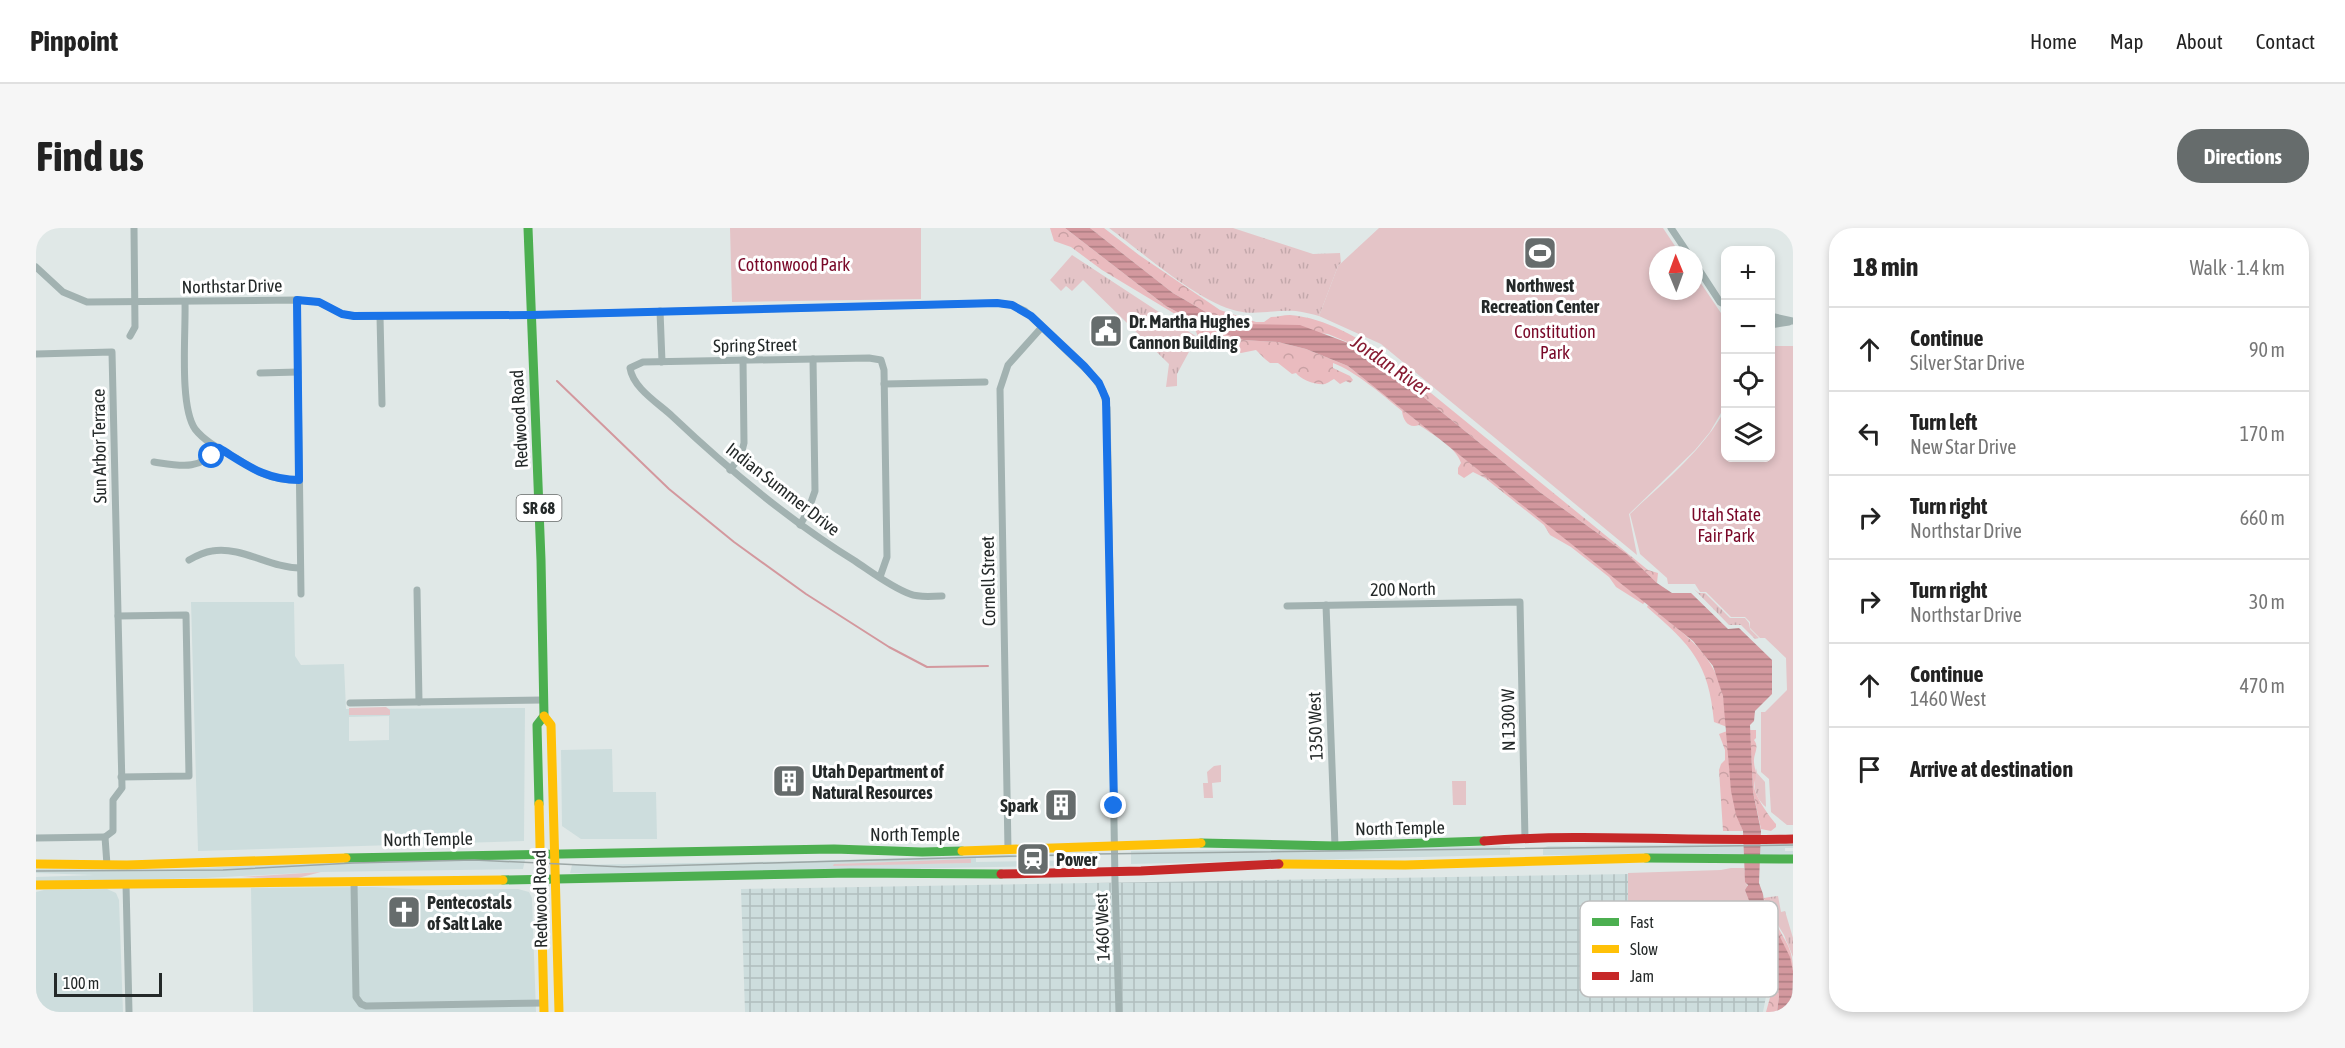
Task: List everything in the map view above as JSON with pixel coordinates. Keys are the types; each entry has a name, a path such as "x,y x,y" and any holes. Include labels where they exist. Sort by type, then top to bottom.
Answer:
{"main road":[{"name":"Redwood Road","path":"528,228 541,560 543,700 544,716 551,725 559,1012"},
{"name":"Redwood Road","path":"544,716 537,725 544,1007"},
{"name":"North Temple","path":"36,864 107,865 430,855 555,855 834,849 922,852 1115,844 1220,843 1335,846 1610,837 1731,841 1793,839"},
{"name":"North Temple","path":"36,885 354,883 850,873 998,874 1115,872 1247,864 1405,865 1627,858 1793,859"}],"street":[{"path":"130,336 135,327 134,228"},
{"path":"1671,228 1683,246"},
{"name":"Northstar Drive","path":"36,267 63,292 74,298 94,303 297,300 319,302 350,316 531,315 997,303 1019,308 1042,327"},
{"path":"1703,275 1721,301"},
{"path":"297,300 301,594"},
{"path":"184,302 188,412 196,430 219,448 266,476 299,480"},
{"path":"660,311 662,362"},
{"path":"380,316 382,404"},
{"path":"1775,321 1793,322"},
{"name":"1460 West","path":"1042,327 1099,383 1106,399 1119,1012"},
{"name":"Cornell Street","path":"1008,850 1000,389 1008,365 1042,327"},
{"name":"Sun Arbor Terrace","path":"36,354 112,352 122,777 121,791 113,800 112,805 113,831 105,837 107,865"},
{"name":"Spring Street","path":"630,368 638,363 869,358 881,360 884,384"},
{"path":"800,525 815,491 813,359"},
{"path":"730,470 741,455 744,443 743,360"},
{"name":"Indian Summer Drive","path":"630,368 635,382 730,470 800,525 912,595 942,596"},
{"path":"260,373 298,372"},
{"path":"880,577 887,557 884,384 985,382"},
{"path":"154,462 182,466 194,465 207,460 219,448"},
{"path":"189,560 207,552 225,550 284,567 300,568"},
{"path":"417,590 419,702"},
{"name":"200 North","path":"1287,606 1520,602"},
{"name":"N 1300 W","path":"1520,602 1525,839"},
{"name":"1350 West","path":"1326,606 1335,846"},
{"path":"118,616 186,615 189,776 122,777"},
{"path":"350,703 543,700"},
{"path":"36,838 105,837"},
{"path":"354,883 358,1002 366,1006 544,1007"},
{"path":"126,884 129,1012"}],"shaded area":[{"path":"1065,228 1090,228 1173,293 1211,315 1237,324 1300,325 1359,347 1541,493 1627,554 1657,583 1672,593 1691,593 1728,629 1739,628 1772,660 1772,694 1755,711 1754,721 1750,725 1753,792 1761,831 1759,883 1764,901 1749,901 1745,890 1748,885 1745,882 1743,831 1736,815 1731,791 1723,696 1713,666 1693,641 1348,366 1306,349 1278,342 1243,340 1207,328 1166,306"},
{"path":"191,602 294,602 295,656 301,665 344,664 346,709 525,708 524,841 198,851","holes":["389,716 389,740 349,741 349,717"]},
{"path":"612,749 613,792 656,792 657,839 581,839 562,826 561,750"},
{"path":"1793,843 1793,848 1785,848 1785,851 1793,851 1793,856 1543,855 1543,848 1548,846"},
{"path":"1510,846 1510,855 1131,864 1131,851"},
{"path":"1092,852 1093,865 606,875 570,873 572,865 808,861","holes":["1091,856 1092,860 976,862 976,858","971,860 971,863 834,865 834,864"]},
{"path":"525,860 523,869 320,872 205,878 36,882 36,877 95,875 36,873 36,869 166,870 311,862"},
{"path":"1629,874 1629,901 1580,901 1580,997 1766,997 1763,1012 745,1012 741,889"},
{"path":"373,887 432,890 518,889 529,892 532,898 536,1012 253,1012 251,888"},
{"path":"107,889 116,893 119,900 123,1012 36,1012 36,892"},
{"path":"1778,933 1790,957 1793,971 1792,1012 1777,1012"}],"green space":[{"name":"Cottonwood Park","path":"730,228 921,228 921,299 732,302"},
{"path":"1050,228 1065,228 1166,306 1207,328 1243,340 1278,342 1306,349 1348,366 1443,441 1419,425 1409,425 1402,411 1387,398 1360,378 1333,363 1333,368 1350,376 1353,380 1350,383 1346,381 1340,384 1334,379 1326,384 1318,384 1305,380 1296,373 1292,374 1278,363 1270,363 1256,350 1241,353 1214,344 1211,348 1204,347 1190,323 1102,270 1071,247 1054,241"},
{"path":"1090,228 1104,228 1139,255 1220,310 1256,322 1264,322 1271,317 1285,315 1303,317 1342,330 1366,343 1388,358 1648,570 1658,573 1657,583 1627,554 1541,493 1359,347 1328,334 1237,324 1211,315 1173,293"},
{"path":"1109,228 1233,228 1313,254 1340,253 1341,263 1319,316 1289,311 1259,313 1237,311 1205,298 1188,287"},
{"name":"Constitution Park","path":"1379,228 1663,228 1675,246 1649,246 1649,300 1703,300 1703,286 1721,313 1721,413 1710,432 1695,450 1629,514 1637,555 1381,344 1319,316 1338,266"},
{"path":"1072,255 1197,337 1177,374 1177,386 1166,387 1169,364 1083,280 1072,291 1066,286 1061,291 1050,280"},
{"name":"Utah State Fair Park","path":"1775,346 1793,346 1793,825 1787,825 1771,812 1769,779 1761,772 1761,712 1765,712 1787,690 1786,658 1765,638 1760,638 1750,628 1750,622 1745,617 1731,617 1706,592 1700,592 1695,584 1668,584 1667,578 1640,554 1630,514 1694,452 1721,417 1721,462 1775,462"},
{"path":"1444,443 1645,602 1643,604 1616,587 1609,577 1571,547 1550,535 1544,525 1485,478 1473,472 1464,478 1458,474 1461,463 1459,457"},
{"path":"1694,589 1699,593 1705,593 1730,618 1745,618 1750,629 1759,638 1755,639 1741,625 1729,625"},
{"path":"1648,605 1694,643 1714,669 1725,704 1727,727 1714,722 1708,684 1695,657 1675,633 1647,607"},
{"path":"386,707 390,710 390,715 349,715 349,708"},
{"path":"1750,730 1756,730 1754,788 1762,805 1776,824 1771,831 1761,829 1753,792"},
{"path":"1727,731 1733,795 1743,831 1723,831 1719,770 1725,760 1725,750 1719,734"},
{"path":"1221,765 1221,782 1212,783 1213,798 1204,798 1203,783 1208,783 1207,772 1214,766"},
{"path":"1756,768 1757,773 1765,782 1766,807 1755,789"},
{"path":"1452,781 1466,781 1466,805 1453,805"},
{"path":"971,859 971,863 833,866 834,864"},
{"path":"1744,868 1750,901 1628,901 1628,873"},
{"path":"321,872 294,879 241,877"},
{"path":"1778,896 1781,912 1785,911 1793,938 1793,957 1778,925 1778,901 1771,901 1770,897"},
{"path":"1778,927 1790,949 1793,971 1778,936"},
{"path":"1778,988 1779,996 1777,1012 1766,1012 1770,997 1778,997"}],"waterway":[{"path":"557,381 669,489 734,542 806,594 889,647 927,667 988,666"}],"tram line":[{"path":"36,871 223,870 353,863 474,860 623,867 1095,854 1793,845"}],"traffic: fast":[{"path":"528,228 541,560 544,716 537,725 539,804"},
{"path":"1201,843 1335,846 1484,841"},
{"path":"346,858 834,849 962,851"},
{"path":"1646,858 1793,859"},
{"path":"503,880 850,873 1001,874"}],"traffic: slow":[{"path":"544,716 551,725 559,1012"},
{"path":"539,804 544,1012"},
{"path":"962,851 1201,843"},
{"path":"36,864 127,865 346,858"},
{"path":"1279,864 1405,865 1646,858"},
{"path":"36,885 503,880"}],"traffic: jam":[{"path":"1484,841 1561,838 1793,839"},
{"path":"1001,874 1141,871 1279,864"}],"place":[{"name":"Northwest Recreation Center","path":"1540,253"},
{"name":"Dr. Martha Hughes Cannon Building","path":"1106,331"},
{"name":"Utah Department of Natural Resources","path":"789,781"},
{"name":"Spark","path":"1061,805"},
{"name":"Power","path":"1033,859"},
{"name":"Pentecostals of Salt Lake","path":"404,912"}],"route":[{"path":"212,456 219,448 261,474 276,479 299,480 297,300 319,302 350,316 531,315 997,303 1012,305 1026,311 1084,366 1099,383 1106,399 1114,806"}],"water label":[{"name":"Jordan River","path":"1391,365"}]}
